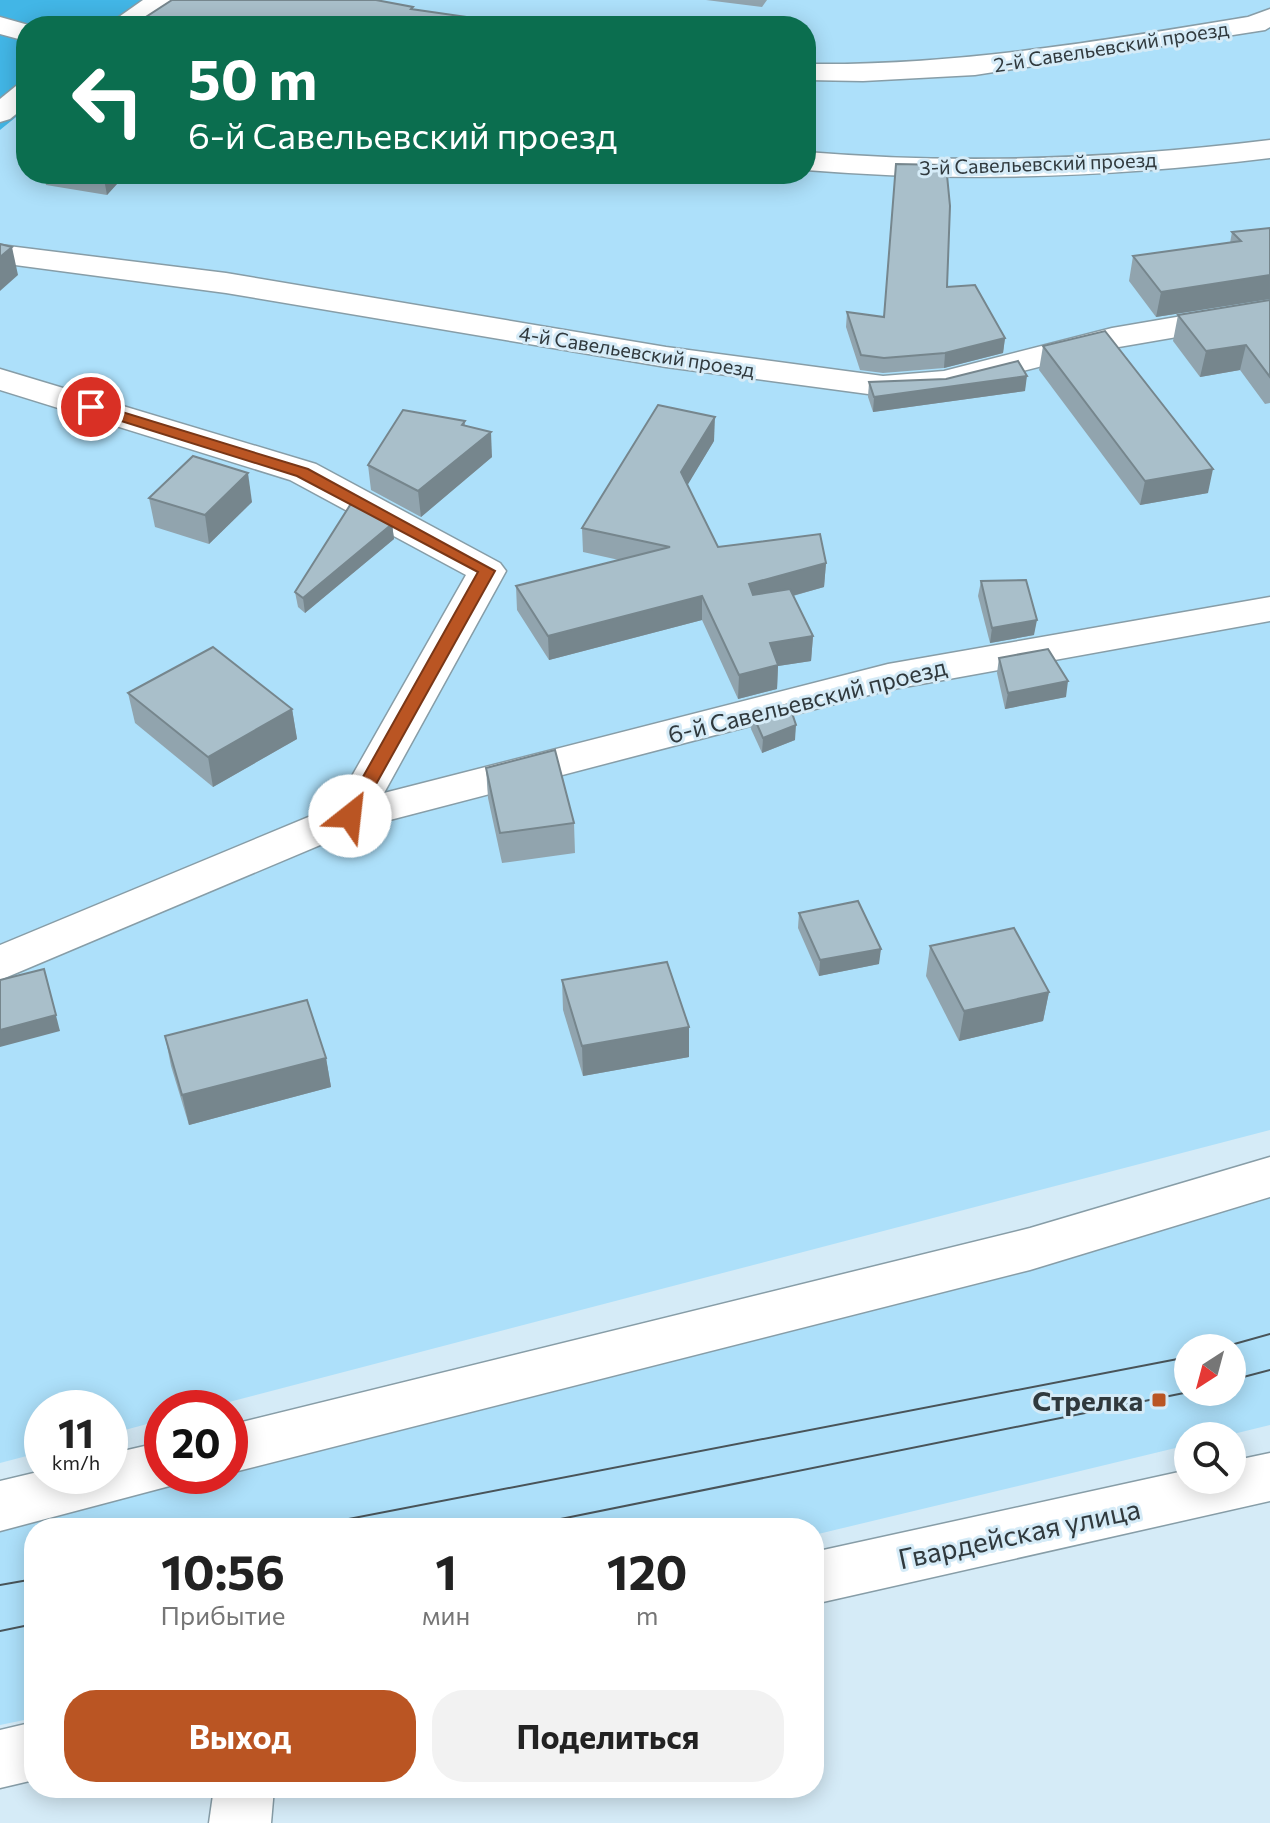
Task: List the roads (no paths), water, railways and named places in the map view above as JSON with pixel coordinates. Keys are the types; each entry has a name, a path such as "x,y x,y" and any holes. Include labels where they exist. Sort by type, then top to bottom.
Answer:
{"street":[{"path":"136,16 162,0"},
{"name":"2-й Савельевский проезд","path":"816,72 859,74 1029,61 1265,24"},
{"name":"3-й Савельевский проезд","path":"816,162 870,167 1084,166 1270,149"},
{"name":"4-й Савельевский проезд","path":"0,254 226,283 666,357 883,386 944,381 1112,338 1270,311"},
{"path":"0,379 303,472 487,571 350,816"},
{"name":"6-й Савельевский проезд","path":"0,963 350,816 888,677 1270,609"},
{"path":"248,1444 1030,1249 1270,1177"},
{"path":"0,1506 144,1470"},
{"name":"Гвардейская улица","path":"824,1576 1270,1477"},
{"path":"0,1759 24,1753"},
{"path":"240,1823 243,1798"}],"tram line":[{"path":"1246,1341 1270,1334"},
{"path":"354,1518 1174,1360"},
{"path":"1246,1376 1270,1370"},
{"path":"565,1518 1174,1395"},
{"path":"0,1585 24,1581"},
{"path":"0,1631 24,1626"}],"place":[{"name":"Стрелка","path":"1159,1400"}]}
